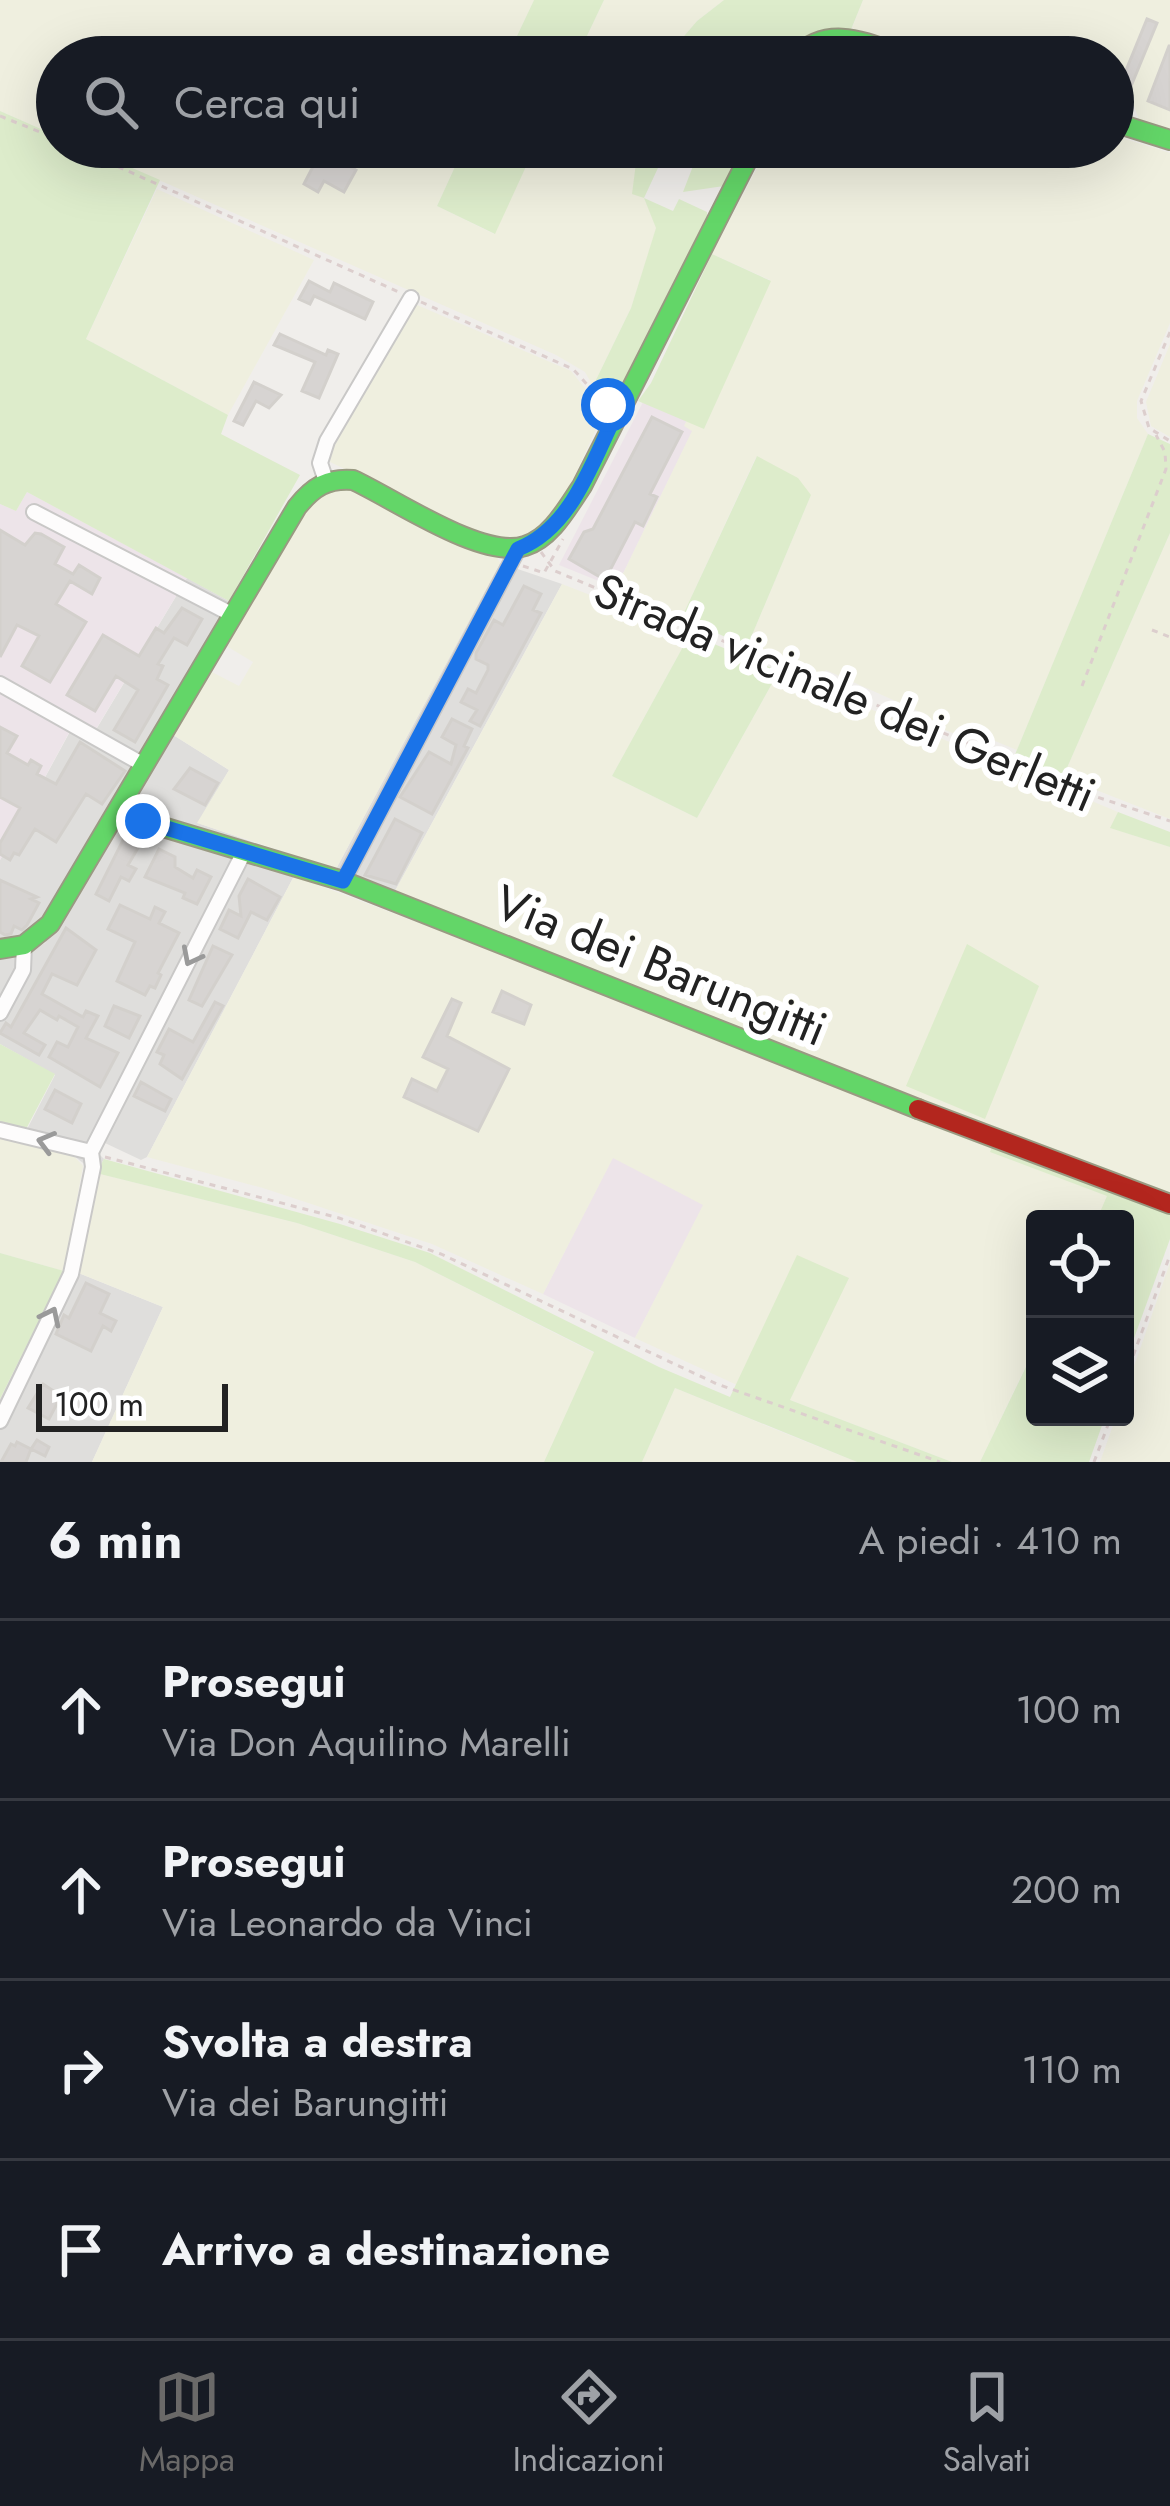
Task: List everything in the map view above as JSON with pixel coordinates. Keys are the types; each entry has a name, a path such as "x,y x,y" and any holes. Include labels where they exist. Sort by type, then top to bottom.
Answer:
{"street":[{"path":"1134,128 1170,140"},
{"path":"343,881 508,569 566,513 743,168"},
{"path":"326,481 320,463 327,441 411,298"},
{"path":"0,949 24,945 50,925 308,492 326,481 353,480 480,540 527,546"},
{"path":"34,512 233,615"},
{"path":"0,684 144,765"},
{"name":"Via dei Barungitti","path":"120,807 143,821 343,881 583,973 761,1049 1170,1204"},
{"path":"0,1421 71,1274 92,1152 244,852"},
{"path":"0,1013 23,970 24,945"},
{"path":"0,1130 92,1152"}],"path":[{"path":"0,116 36,131"},
{"path":"121,168 566,365 601,401 619,408"},
{"path":"1082,686 1166,469 1167,458 1144,418 1142,400 1170,332"},
{"path":"1156,435 1170,441"},
{"name":"Strada vicinale dei Gerletti","path":"527,546 555,572 1097,797 1170,820"},
{"path":"508,569 522,566 543,574"},
{"path":"1152,630 1170,637"},
{"path":"92,1152 339,1218 441,1254 717,1384 940,1462"},
{"path":"1134,1354 1170,1256"},
{"path":"1094,1462 1108,1426"}],"shaded area":[{"path":"643,402 687,420 685,426 693,430 616,588 559,565"},
{"path":"27,492 187,578 90,739 71,729 0,860 0,504 16,511"},
{"path":"500,563 562,584 395,891 336,869"},
{"path":"187,578 229,601 53,905 28,936 0,942 0,860 72,728 91,738"},
{"path":"170,733 229,770 198,823 298,858 294,876 147,1157 141,1160 105,1143 100,1155 104,1159 96,1173 74,1156 21,1141 55,1075 0,1044 0,956 29,952 45,943"},
{"path":"613,1157 704,1205 635,1338 543,1294"},
{"path":"64,1271 163,1307 92,1462 0,1462 0,1399"}],"green space":[{"path":"0,0 534,0 517,36 36,36 36,127 0,111"},
{"path":"534,0 604,0 587,36 517,36"},
{"path":"604,0 724,0 684,36 587,36"},
{"path":"724,0 863,0 848,36 684,36"},
{"path":"863,0 1170,0 1170,130 1140,122 1134,107 1134,36 875,36 852,28"},
{"path":"0,111 36,127 36,168 132,168 160,180 86,339 228,415 221,434 300,475 229,601 27,492 16,511 0,504"},
{"path":"1134,142 1170,153 1170,323 1137,401 1137,418 1148,434 1017,750 968,730 963,737 927,723 929,716 826,670 820,679 747,647 811,495 756,457 682,617 616,588 692,431 684,426 687,420 704,429 770,280 712,254 757,168 1134,168"},
{"path":"132,168 454,168 437,206 494,234 525,168 636,168 634,186 657,227 631,308 593,386 585,372 556,355"},
{"path":"454,168 525,168 495,234 437,206"},
{"path":"635,168 658,168 644,198 632,194"},
{"path":"692,168 735,168 724,186 683,192"},
{"path":"157,189 314,260 228,415 86,339"},
{"path":"644,198 673,211 679,199 707,212 707,232 614,399 609,399 593,386 631,308 656,228"},
{"path":"712,254 771,281 704,429 638,401"},
{"path":"417,305 571,371 604,412 560,507 528,535 506,539 479,533 330,462 332,450"},
{"path":"1170,344 1170,437 1151,426 1146,402"},
{"path":"1148,434 1170,444 1170,533 1063,777 1014,757"},
{"path":"757,456 798,478 811,495 747,647 682,617"},
{"path":"357,487 459,536 500,563 336,869 197,823 229,770 170,733 208,670 239,686 253,662 223,644 302,509 325,488"},
{"path":"1170,533 1170,819 1063,777"},
{"path":"562,584 690,634 612,776 697,818 779,671 1118,812 1111,828 1170,847 1170,1200 901,1098 395,891"},
{"path":"690,634 779,671 697,818 612,776"},
{"path":"1118,812 1170,832 1170,847 1110,828"},
{"path":"294,876 995,1140 991,1152 1108,1196 1101,1210 1026,1210 1026,1366 980,1462 952,1462 790,1400 848,1278 737,1385 635,1338 703,1205 613,1158 543,1294 432,1244 263,1188 147,1157"},
{"path":"967,944 1039,986 985,1119 906,1086"},
{"path":"0,1044 55,1074 25,1131 0,1124"},
{"path":"0,1136 74,1156 83,1166 64,1271 0,1253"},
{"path":"995,1140 1170,1207 1170,1239 1134,1338 1134,1210 1101,1210 1107,1196 990,1152"},
{"path":"104,1159 430,1253 659,1367 730,1397 797,1255 849,1278 790,1400 952,1462 857,1462 675,1388 642,1462 544,1462 594,1352 415,1262 297,1223 96,1173"},
{"path":"96,1173 297,1223 415,1262 594,1353 544,1462 92,1462 163,1307 76,1272"},
{"path":"0,1253 64,1271 0,1399"},
{"path":"1170,1263 1170,1462 1100,1462 1113,1426 1134,1426 1134,1366"},
{"path":"1026,1367 1026,1426 1102,1426 1089,1462 980,1462"},
{"path":"675,1388 784,1433 857,1462 642,1462"}],"building":[{"path":"1147,19 1157,23 1134,79 1134,51"},
{"path":"1170,46 1170,110 1148,101"},
{"path":"312,168 356,170 344,192 324,181 318,192 304,184"},
{"path":"309,281 330,292 334,283 373,302 365,319 314,296 310,304 299,299"},
{"path":"280,334 326,355 328,350 338,354 319,398 302,391 315,362 274,345"},
{"path":"254,382 281,395 269,408 256,401 243,425 234,421"},
{"path":"652,417 682,432 650,494 657,497 643,526 635,522 605,580 569,559 584,532 593,529"},
{"path":"0,530 25,545 35,533 41,534 64,547 55,564 73,574 79,565 100,578 92,594 70,581 56,604 86,622 50,682 22,666 39,636 17,625 0,657"},
{"path":"524,586 541,594 533,610 541,613 480,726 470,721 477,710 461,702 468,689 476,693 488,670 476,653 494,620 503,625"},
{"path":"182,608 202,619 187,645 174,638 158,664 163,666 157,679 168,685 135,742 114,730 138,690 116,676 95,711 67,695 103,635 139,656 156,628 164,633"},
{"path":"452,719 472,729 464,746 468,748 432,814 400,797 429,752 451,764 456,745 442,737"},
{"path":"0,727 17,736 7,753 28,765 31,760 41,766 37,774 56,784 80,742 125,771 102,804 86,794 56,842 35,829 19,855 14,853 10,860 0,854 0,843 20,808 0,797"},
{"path":"190,768 218,783 205,805 174,789"},
{"path":"395,819 422,833 396,884 365,875"},
{"path":"127,832 142,841 128,865 136,869 129,881 121,877 109,901 96,894"},
{"path":"159,849 175,857 175,867 193,878 197,870 211,877 197,904 183,898 185,893 145,877"},
{"path":"248,879 280,897 267,920 251,912 238,938 220,929 229,910 241,916 239,896"},
{"path":"0,880 37,897 31,899 39,903 22,930 14,926 5,935 0,932"},
{"path":"120,905 150,919 155,907 165,912 159,923 179,933 155,988 150,986 145,995 117,981 135,942 108,929"},
{"path":"66,928 96,950 77,985 52,974 42,994 83,1017 86,1011 98,1016 86,1038 118,1053 100,1087 49,1057 57,1042 68,1047 78,1027 59,1016 57,1020 40,1010 24,1033 45,1045 39,1055 0,1033 6,1023 11,1027"},
{"path":"213,946 232,955 202,1006 189,1000"},
{"path":"502,991 531,1005 524,1024 493,1012"},
{"path":"452,999 461,1003 447,1036 509,1069 478,1131 404,1097 412,1079 437,1091 448,1069 423,1057"},
{"path":"215,1002 223,1006 182,1079 160,1064 164,1055 157,1052 169,1029 193,1042"},
{"path":"114,1006 140,1016 129,1038 105,1026"},
{"path":"141,1082 171,1099 165,1111 134,1096"},
{"path":"55,1090 81,1104 72,1123 45,1109"},
{"path":"86,1283 109,1294 100,1313 116,1321 111,1331 103,1326 91,1351 56,1334"},
{"path":"43,1384 61,1396 49,1419 28,1408"},
{"path":"37,1440 49,1447 45,1456 31,1449"},
{"path":"11,1444 31,1449 26,1462 1,1462"}],"traffic: fast":[{"path":"1134,129 1170,140"},
{"path":"0,949 24,945 50,924 297,507 315,489 328,482 353,480 462,536 507,548 525,546 551,529 582,486 743,168"},
{"path":"120,807 143,821 343,881 918,1109"}],"traffic: jam":[{"path":"918,1109 1170,1204"}],"route":[{"path":"143,821 343,881 518,549 551,531 566,513 619,408 608,405"}]}
